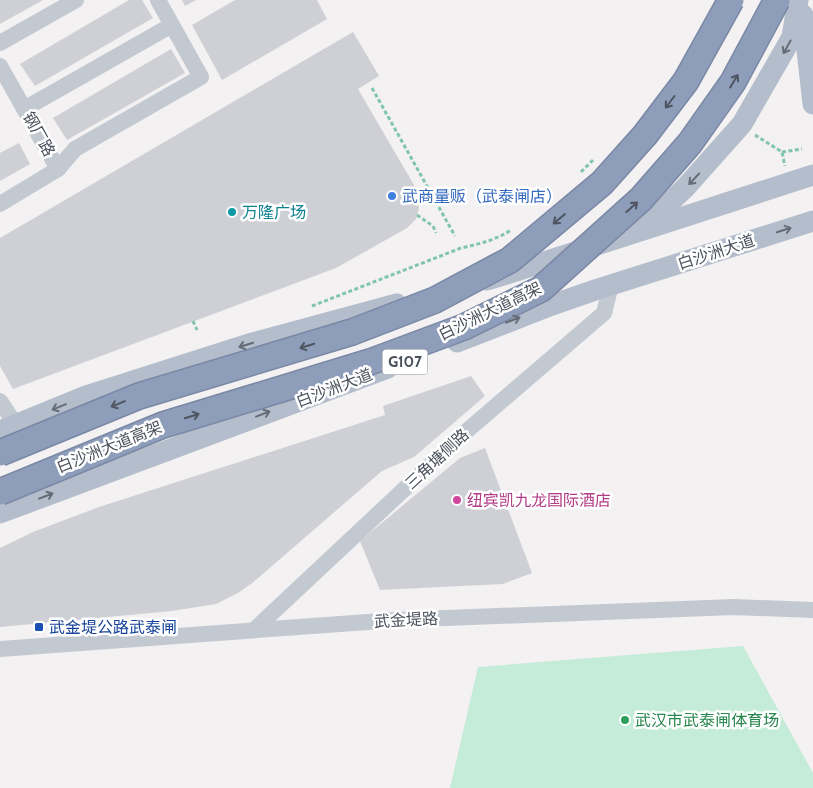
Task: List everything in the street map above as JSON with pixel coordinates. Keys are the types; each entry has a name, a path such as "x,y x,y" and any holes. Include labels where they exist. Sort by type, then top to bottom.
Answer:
{"highway":[{"path":"0,453 139,396 352,332 435,300 510,260 602,183 646,135 686,81 731,0"},
{"name":"白沙洲大道高架","path":"0,492 163,425 370,362 464,327 541,289 640,199 690,143 733,82 777,0"}],"main road":[{"path":"800,0 813,104"},
{"path":"613,240 656,215 685,188 742,124 792,37 800,0"},
{"path":"8,428 86,396 240,346 507,274 813,175"},
{"name":"白沙洲大道","path":"0,513 552,305 813,221"}],"street":[{"path":"0,43 76,0"},
{"path":"58,169 75,149 201,77 158,0"},
{"path":"24,109 172,25"},
{"name":"钢厂路","path":"0,66 58,169 0,204"},
{"name":"三角塘侧路","path":"254,630 462,435 604,312 611,285"},
{"path":"0,401 8,428"},
{"name":"武金堤路","path":"0,648 396,620 734,607 813,610"}],"path":[{"path":"372,88 455,236"},
{"path":"752,133 782,152 802,149"},
{"path":"782,152 786,170"},
{"path":"577,176 595,158"},
{"path":"417,215 433,226 436,233"},
{"path":"306,308 462,248 482,244 512,230"},
{"path":"193,321 197,330"}],"green space":[{"name":"武汉市武泰闸体育场","path":"743,646 813,773 813,788 450,788 478,667"}],"building":[{"path":"0,0 43,0 0,24"},
{"path":"129,0 142,0 153,18 35,86 20,64"},
{"path":"182,0 196,0 185,6"},
{"path":"235,0 317,0 327,19 222,80 192,25"},
{"name":"万隆广场","path":"353,32 379,76 358,89 414,185 419,208 416,219 407,228 336,268 13,389 0,366 0,238"},
{"path":"171,49 185,73 67,140 53,118"},
{"path":"19,143 30,164 0,181 0,153"},
{"path":"471,376 485,396 414,457 382,471 251,584 238,593 216,604 172,611 0,627 0,548 33,532 99,507 385,415 383,406"},
{"name":"纽宾凯九龙国际酒店","path":"485,448 532,573 503,584 380,590 360,541 460,458"}],"place":[{"name":"武商量贩（武泰闸店）","path":"392,196"},
{"name":"万隆广场","path":"232,212"},
{"name":"纽宾凯九龙国际酒店","path":"457,500"},
{"name":"武金堤公路武泰闸","path":"39,627"},
{"name":"武汉市武泰闸体育场","path":"625,720"}]}
